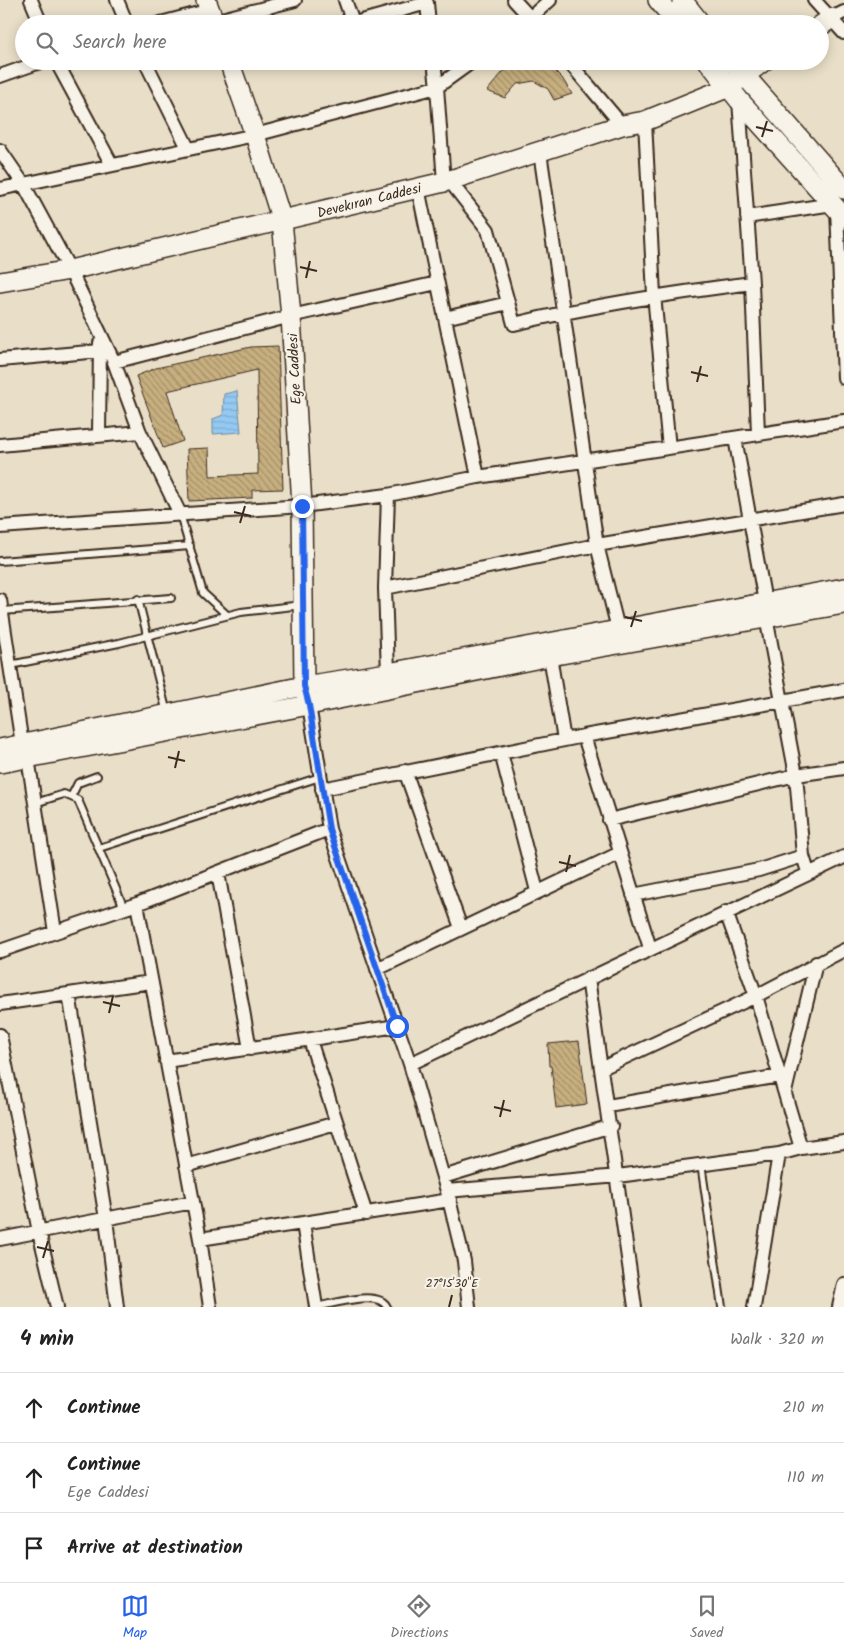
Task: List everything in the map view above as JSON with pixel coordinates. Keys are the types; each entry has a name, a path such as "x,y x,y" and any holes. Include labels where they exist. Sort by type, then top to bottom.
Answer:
{"main road":[{"path":"658,0 670,15"},
{"path":"682,0 694,15"},
{"name":"Ege Caddesi","path":"231,70 255,135 282,221 291,316 302,506 304,686 309,705"},
{"path":"715,70 734,93 840,205"},
{"path":"734,93 738,70"},
{"path":"739,70 840,205"},
{"name":"Devekıran Caddesi","path":"0,282 70,270 447,181 622,125 645,121 734,93"},
{"path":"0,749 25,751 309,705 765,610 844,588"},
{"path":"0,763 25,751 167,714 304,686 618,629 765,610 844,604"}],"street":[{"path":"31,0 37,15"},
{"path":"117,0 123,15"},
{"path":"211,14 295,0"},
{"path":"347,0 350,15"},
{"path":"514,0 525,15"},
{"path":"536,15 550,0"},
{"path":"814,0 828,15"},
{"path":"381,15 427,1 428,15"},
{"path":"832,19 844,33"},
{"path":"0,76 17,70"},
{"path":"61,70 112,165"},
{"path":"149,70 188,148"},
{"path":"435,70 447,181 488,230 514,324 654,295 752,283"},
{"path":"0,189 255,135 437,87 461,70"},
{"path":"576,70 622,125"},
{"path":"734,93 752,283 758,433"},
{"path":"645,121 654,295 669,448"},
{"path":"0,150 24,185 70,270 100,337 114,362 140,432 180,514"},
{"path":"540,152 587,460 597,545 618,629"},
{"path":"418,188 478,477"},
{"path":"747,217 840,205 844,378"},
{"path":"114,362 291,316 437,283"},
{"path":"445,318 508,303"},
{"path":"99,435 100,337"},
{"path":"0,360 100,352"},
{"path":"0,526 302,506 388,495 478,477 844,421"},
{"path":"0,445 140,432"},
{"path":"736,438 780,702 796,775 803,856 808,872"},
{"path":"388,495 385,588 388,672"},
{"path":"385,588 597,545 844,504"},
{"path":"1,605 55,932"},
{"path":"550,656 564,740"},
{"path":"321,783 405,771 584,736 844,690"},
{"path":"309,705 329,829 410,1064 449,1196 464,1261 469,1307"},
{"path":"584,736 650,948"},
{"path":"501,753 537,891"},
{"path":"609,820 796,775 844,768"},
{"path":"405,771 461,928"},
{"path":"0,951 137,904 329,829"},
{"path":"378,969 537,891 620,853"},
{"path":"633,895 759,870 803,856"},
{"path":"410,1064 808,872 844,857"},
{"path":"218,873 250,1049"},
{"path":"137,904 200,1239 210,1307"},
{"path":"726,912 756,996 800,1148"},
{"path":"602,1068 756,996 844,950"},
{"path":"784,1094 816,963"},
{"path":"588,978 611,1126 635,1307"},
{"path":"0,1004 151,982"},
{"path":"70,994 106,1219 117,1307"},
{"path":"166,1061 397,1026"},
{"path":"0,1035 4,1074 57,1307"},
{"path":"310,1040 366,1214"},
{"path":"608,1106 779,1076"},
{"path":"186,1166 336,1123"},
{"path":"443,1177 611,1126"},
{"path":"200,1239 366,1214 449,1196 779,1154 800,1148 844,1142"},
{"path":"754,1307 779,1154"},
{"path":"0,1240 193,1202"},
{"path":"303,1223 316,1307"},
{"path":"839,1307 844,1284"}],"lane":[{"path":"180,514 203,593 227,615"},
{"path":"0,561 190,546"},
{"path":"1,605 171,598"},
{"path":"138,599 167,714"},
{"path":"10,664 147,636 227,615 303,605"},
{"path":"72,796 78,783 96,776"},
{"path":"99,848 321,783"},
{"path":"35,803 64,794 78,800 124,908"},
{"path":"700,1164 722,1307"},
{"path":"316,1307 373,1297 383,1301 387,1307"}],"water":[{"path":"237,391 241,432 213,434 213,419 223,415 224,394"}],"building":[{"path":"506,70 554,70 562,78 572,94 554,100 548,89 534,81 517,84 505,98 487,91"},
{"path":"278,346 283,489 252,490 252,498 189,501 187,449 209,448 210,476 258,474 257,370 167,391 183,441 163,448 136,376 156,368 251,347"},
{"path":"579,1041 587,1104 556,1108 551,1066 549,1066 548,1044"}],"route":[{"path":"302,506 304,686 309,705 329,829 397,1026"}]}
